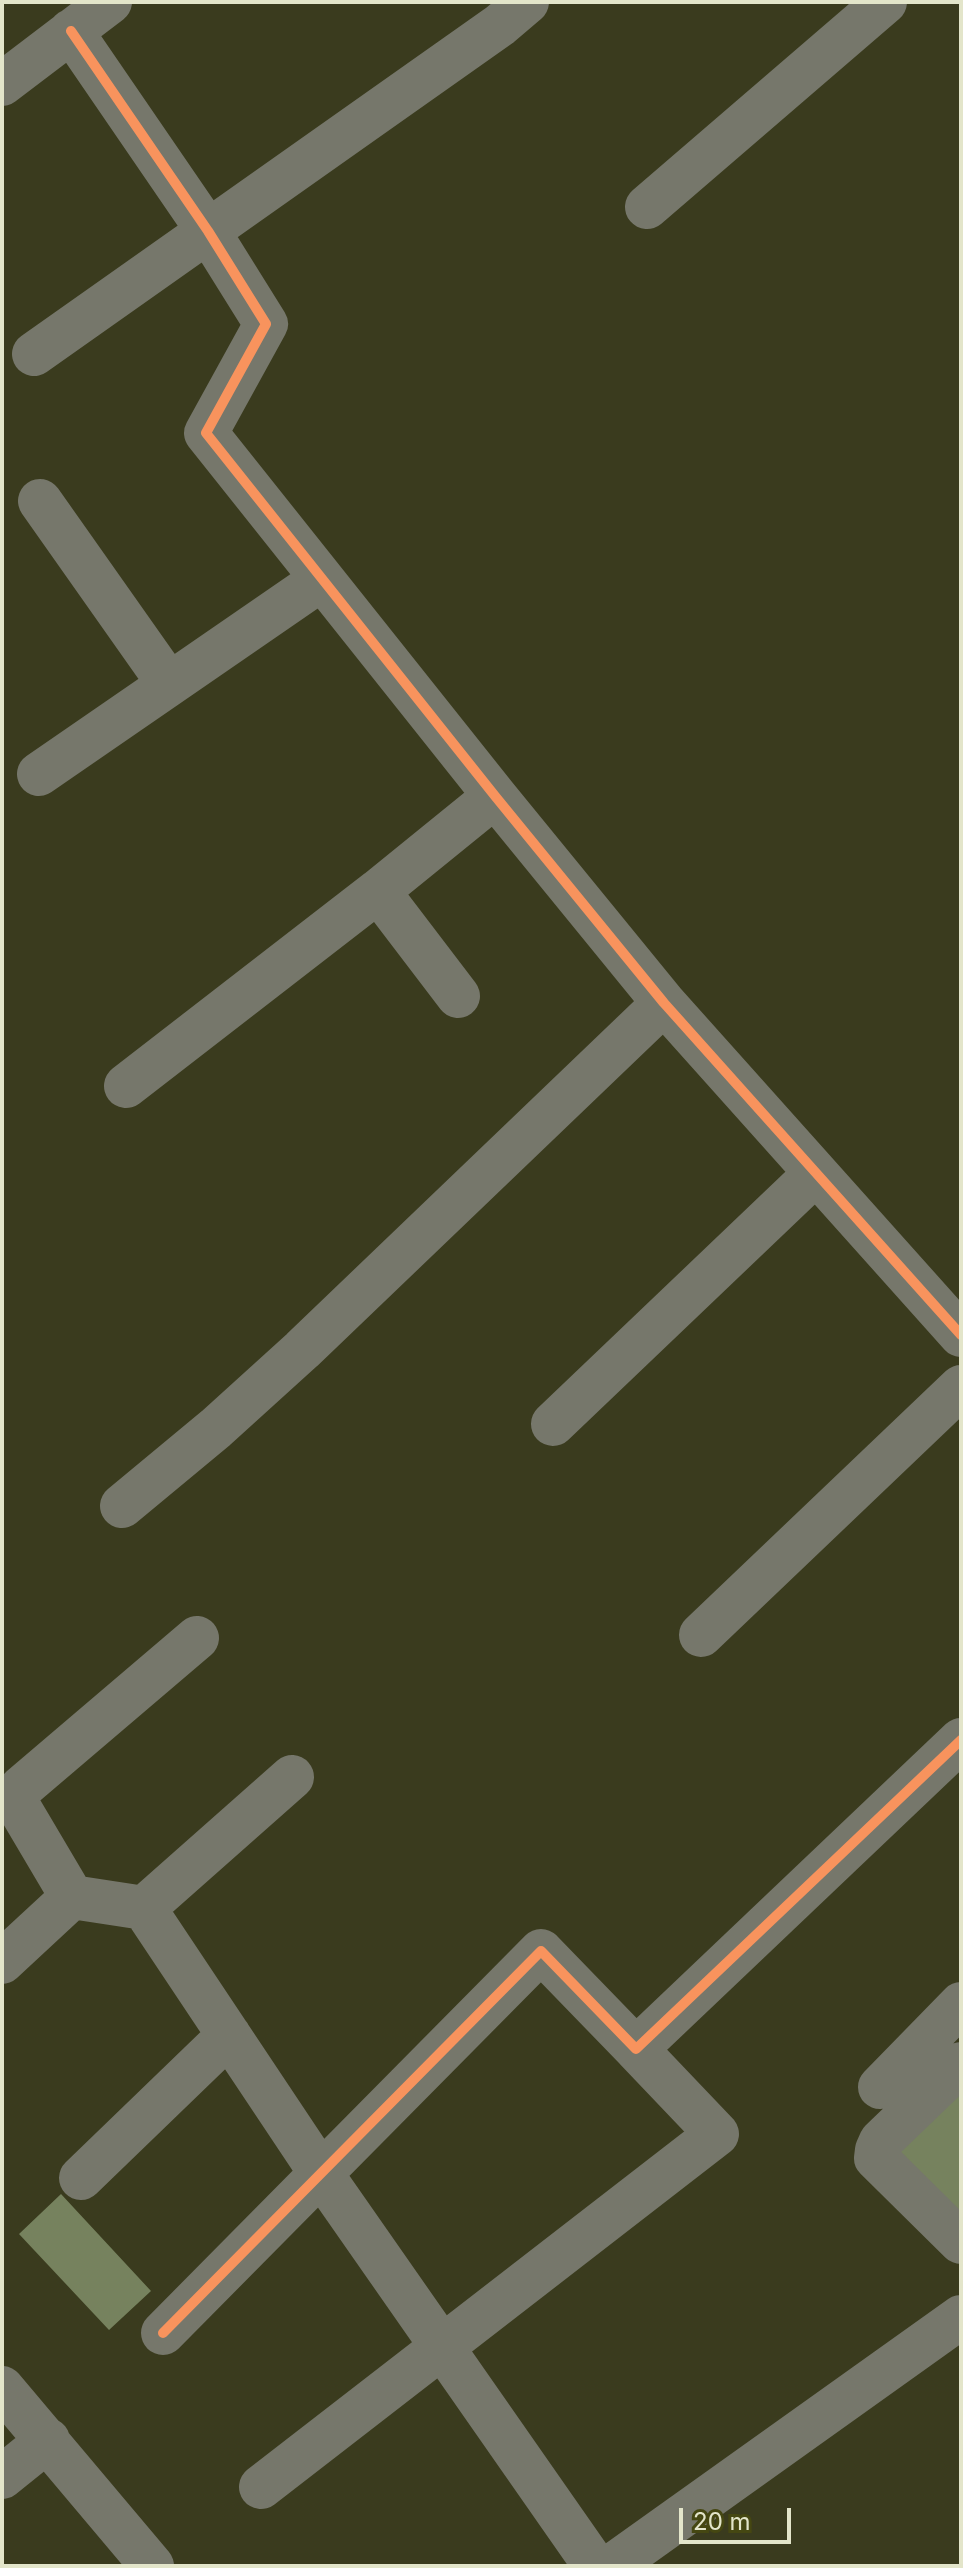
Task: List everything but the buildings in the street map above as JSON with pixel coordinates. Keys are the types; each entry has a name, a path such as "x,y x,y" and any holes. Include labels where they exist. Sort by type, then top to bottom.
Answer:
{"street":[{"path":"2,84 110,2"},
{"path":"34,354 500,25 527,2"},
{"path":"647,207 885,2"},
{"path":"71,31 208,231 266,324 206,433 664,1003 961,1335"},
{"path":"40,501 169,684"},
{"path":"39,774 322,579"},
{"path":"126,1086 495,796"},
{"path":"378,891 458,996"},
{"path":"122,1506 216,1428 302,1350 664,1003"},
{"path":"553,1424 816,1173"},
{"path":"701,1635 961,1387"},
{"path":"72,1897 17,1804 18,1793 197,1638"},
{"path":"636,2049 961,1740"},
{"path":"144,1908 292,1777"},
{"path":"72,1897 144,1908 441,2349 595,2566"},
{"path":"2,1962 72,1897"},
{"path":"163,2333 541,1951 717,2134 261,2487"},
{"path":"880,2087 961,2004"},
{"path":"81,2178 229,2035"},
{"path":"961,2064 881,2141 876,2158 961,2242"},
{"path":"612,2566 961,2317"},
{"path":"2,2388 152,2566"},
{"path":"2,2477 48,2440"}],"cycle path":[{"path":"71,31 208,231 266,324 206,433 664,1003 961,1335"},
{"path":"163,2333 541,1951 636,2049 961,1740"}]}
